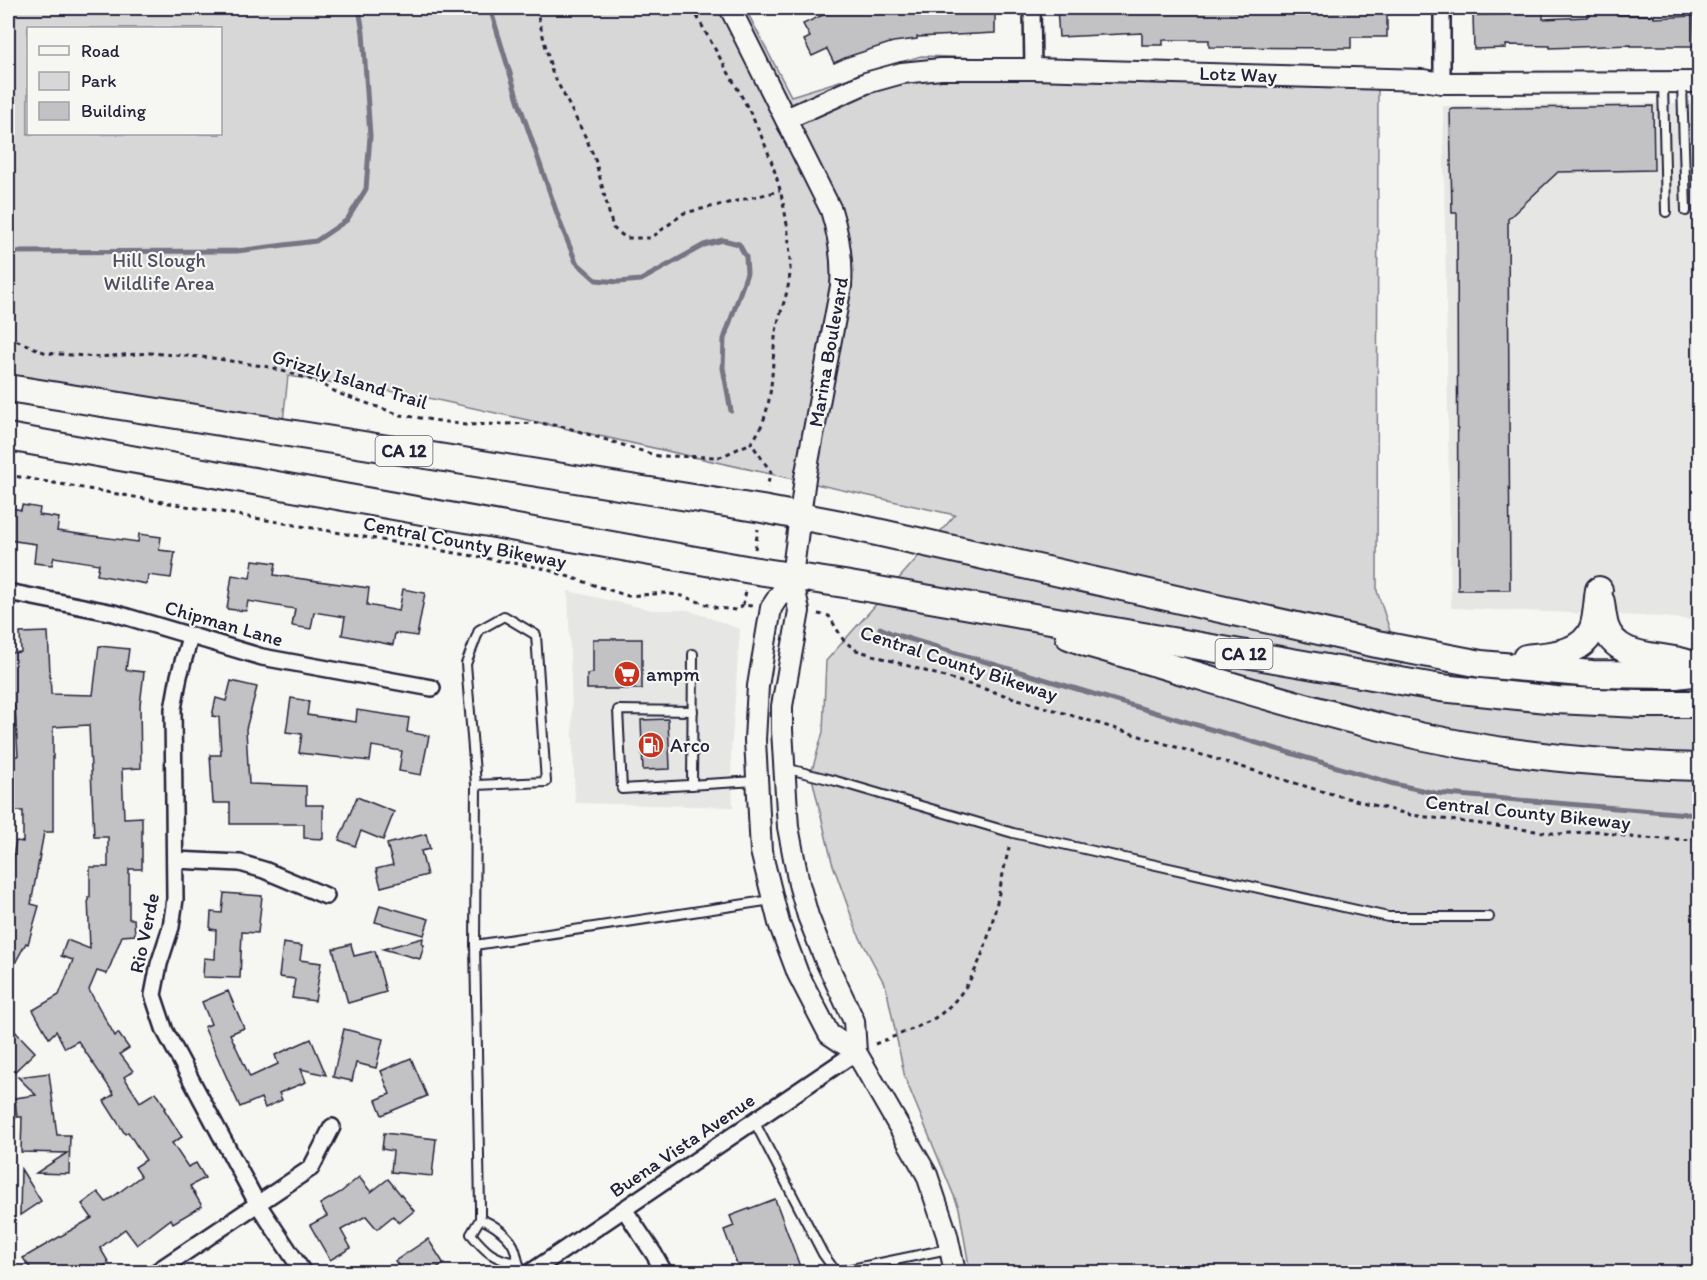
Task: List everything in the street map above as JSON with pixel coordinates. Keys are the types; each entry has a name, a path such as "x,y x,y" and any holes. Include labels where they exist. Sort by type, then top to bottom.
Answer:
{"highway":[{"name":"CA 12","path":"8,387 800,516 970,551 1377,644 1481,664 1592,674 1676,675 1700,672"},
{"name":"CA 12","path":"8,437 750,570 1441,688 1556,700 1700,704"},
{"path":"1481,664 1565,652 1579,646 1588,637 1593,627 1599,590 1605,627 1613,640 1624,649 1646,656 1677,659 1700,666"},
{"path":"1016,614 1087,643 1301,706 1389,729 1462,745 1538,755 1621,764 1700,766"}],"street":[{"name":"Marina Boulevard","path":"730,8 831,210 839,234 843,262 842,286 805,478 792,576 799,611 782,706 783,768 788,827 798,884 825,959 854,1021 856,1052 927,1175 950,1248 955,1272"},
{"path":"1032,8 1033,69"},
{"path":"1442,8 1442,83"},
{"name":"Lotz Way","path":"786,119 866,83 902,73 941,69 1033,69 1423,80 1442,83 1691,82"},
{"name":"Marina Boulevard","path":"792,576 771,608 758,686 755,740 761,851 779,923 798,974 829,1034 856,1052"},
{"name":"Chipman Lane","path":"8,592 114,613 262,657 432,688"},
{"name":"Rio Verde","path":"190,637 173,709 176,899 153,995 165,1031 257,1203 303,1272"},
{"path":"756,781 769,783 788,827"},
{"path":"175,860 240,863 264,870 326,896"},
{"name":"Buena Vista Avenue","path":"531,1272 856,1052"},
{"path":"156,1272 311,1168 332,1127"},
{"path":"624,1209 664,1272"}],"lane":[{"path":"1663,82 1666,212"},
{"path":"1686,211 1691,82"},
{"path":"476,785 546,782 536,635 504,616 479,630 466,664 476,785 475,945 480,1219 471,1234 483,1250 497,1259 517,1263"},
{"path":"692,785 693,654"},
{"path":"693,711 618,710 622,789 756,781"},
{"path":"783,768 836,781 1013,833 1388,917 1489,917"},
{"path":"475,945 773,900"},
{"path":"754,1121 823,1254 836,1272 950,1248"},
{"path":"480,1219 495,1224 515,1248 517,1263 523,1272"}],"path":[{"path":"536,8 552,72 595,159 613,228 626,238 651,238 671,221 691,211 780,191"},
{"path":"693,8 757,127 770,157 780,191 791,268 775,335 768,404 761,430 751,442 771,472 743,605"},
{"name":"Grizzly Island Trail","path":"8,338 46,353 98,357 150,352 212,358 269,367 313,380 340,394 400,415 465,425 540,423 565,427 658,456 720,456 751,442"},
{"name":"Central County Bikeway","path":"8,475 542,568 628,596 665,593 682,596 717,608 736,610 743,605 771,608"},
{"name":"Central County Bikeway","path":"799,611 829,616 844,641 856,650 1389,810 1411,815 1559,834 1598,831 1637,838 1700,840"},
{"path":"856,1052 942,1014 966,987 986,945 1013,833"}],"shaded area":[{"path":"1699,103 1699,621 1664,617 1451,608 1443,106"},
{"path":"568,591 652,610 688,610 740,629 731,753 733,807 575,803"}],"green space":[{"name":"Hill Slough Wildlife Area","path":"8,8 745,8 791,96 921,56 1378,71 1377,591 1409,689 1699,673 1699,1272 970,1272 959,1208 905,1078 886,987 857,932 832,862 811,774 823,732 826,661 955,515 415,395 288,376 282,431 8,388"}],"building":[{"path":"847,8 995,8 995,33 917,37 917,39 893,42 834,63 827,49 812,56 804,40 810,37 803,24 825,14"},
{"path":"1057,8 1387,8 1387,37 1351,37 1351,48 1209,47 1209,40 1163,40 1163,45 1142,45 1142,33 1059,37"},
{"path":"1518,10 1543,11 1543,19 1587,17 1587,12 1618,11 1619,15 1654,15 1654,18 1694,16 1695,46 1631,45 1550,48 1550,46 1506,45 1506,48 1474,49 1473,15 1518,14"},
{"path":"1653,106 1654,170 1558,172 1508,219 1510,590 1458,590 1457,213 1452,213 1450,109"},
{"path":"22,505 40,508 39,515 59,518 57,531 138,542 139,534 161,537 159,550 175,552 171,578 148,575 147,584 97,575 99,564 54,557 52,565 34,563 36,544 8,540 8,507 21,510"},
{"path":"253,560 276,563 274,575 369,588 367,605 399,611 403,589 425,593 417,636 395,633 393,645 342,635 345,617 314,612 311,629 292,626 295,609 248,601 246,611 227,609 232,575 250,578"},
{"path":"48,632 51,694 93,695 99,646 129,649 126,670 144,672 140,705 141,768 122,769 124,818 142,817 142,869 129,869 129,919 134,919 135,935 122,936 107,974 97,971 89,990 115,1036 118,1033 129,1048 120,1054 133,1071 124,1077 140,1102 156,1092 182,1137 172,1143 188,1167 196,1163 205,1178 190,1186 202,1206 173,1223 171,1219 137,1245 125,1229 100,1248 109,1263 94,1272 33,1272 23,1258 92,1218 82,1204 98,1192 106,1202 141,1176 135,1167 146,1160 128,1132 125,1134 104,1101 114,1094 78,1041 65,1048 56,1031 49,1038 33,1010 59,995 73,960 61,956 67,940 90,949 88,897 90,897 90,867 108,867 108,837 94,837 89,725 53,727 53,832 44,832 31,904 39,906 28,944 26,943 8,976 8,861 12,861 16,841 23,842 23,811 8,811 8,756 18,756 15,706 8,707 8,653 21,652 20,633"},
{"path":"593,639 642,639 642,689 587,689 587,674 593,673"},
{"path":"231,681 257,687 246,729 249,784 306,786 306,805 323,805 323,839 304,838 304,824 230,824 230,803 213,803 210,755 221,755 219,717 212,716 216,698 226,701"},
{"path":"291,698 309,701 307,715 356,722 357,710 409,718 407,732 429,736 421,775 399,771 402,751 372,746 370,761 299,753 302,734 286,732"},
{"path":"668,719 670,769 643,770 641,720"},
{"path":"357,797 394,812 383,840 361,831 355,846 339,840"},
{"path":"426,834 430,849 421,851 427,875 381,887 376,869 393,865 387,844"},
{"path":"224,893 262,896 258,933 242,932 240,978 203,977 204,958 215,959 216,930 210,929 211,912 222,913"},
{"path":"380,905 429,919 424,935 375,922"},
{"path":"423,938 422,944 424,945 420,959 383,949"},
{"path":"283,943 302,946 300,960 321,963 315,1001 292,998 295,979 279,977"},
{"path":"351,944 354,956 375,951 386,992 348,1003 333,949"},
{"path":"228,991 244,1028 230,1034 250,1077 278,1064 275,1055 311,1039 326,1075 301,1069 306,1082 279,1093 282,1100 265,1108 261,1098 240,1107 204,1027 211,1024 202,1002"},
{"path":"8,1024 35,1052 8,1078"},
{"path":"344,1029 383,1039 376,1068 356,1063 352,1081 333,1077"},
{"path":"411,1058 427,1096 382,1115 376,1100 390,1094 381,1071"},
{"path":"49,1073 57,1135 70,1135 69,1174 36,1173 67,1153 21,1152 22,1117 17,1117 15,1098 36,1095 18,1077"},
{"path":"384,1133 436,1139 432,1176 391,1172 393,1151 382,1149"},
{"path":"21,1169 41,1201 20,1215"},
{"path":"359,1177 371,1192 388,1179 414,1211 399,1223 393,1216 377,1229 366,1216 341,1230 351,1248 330,1260 310,1225 327,1216 320,1204 341,1192"},
{"path":"775,1199 802,1272 740,1272 724,1230 734,1226 730,1216"},
{"path":"428,1239 444,1264 430,1272 403,1272 395,1261"}],"waterway":[{"path":"8,252 237,251 316,241 347,220 366,189 370,136 363,33 359,8"},
{"path":"490,8 519,103 576,262 596,280 618,282 641,280 704,245 723,240 739,244 746,257 747,273 724,339 723,368 731,411"},
{"path":"880,628 893,634 1394,784 1435,793 1700,815"}],"place":[{"name":"ampm","path":"627,674"},
{"name":"Arco","path":"651,745"}]}
